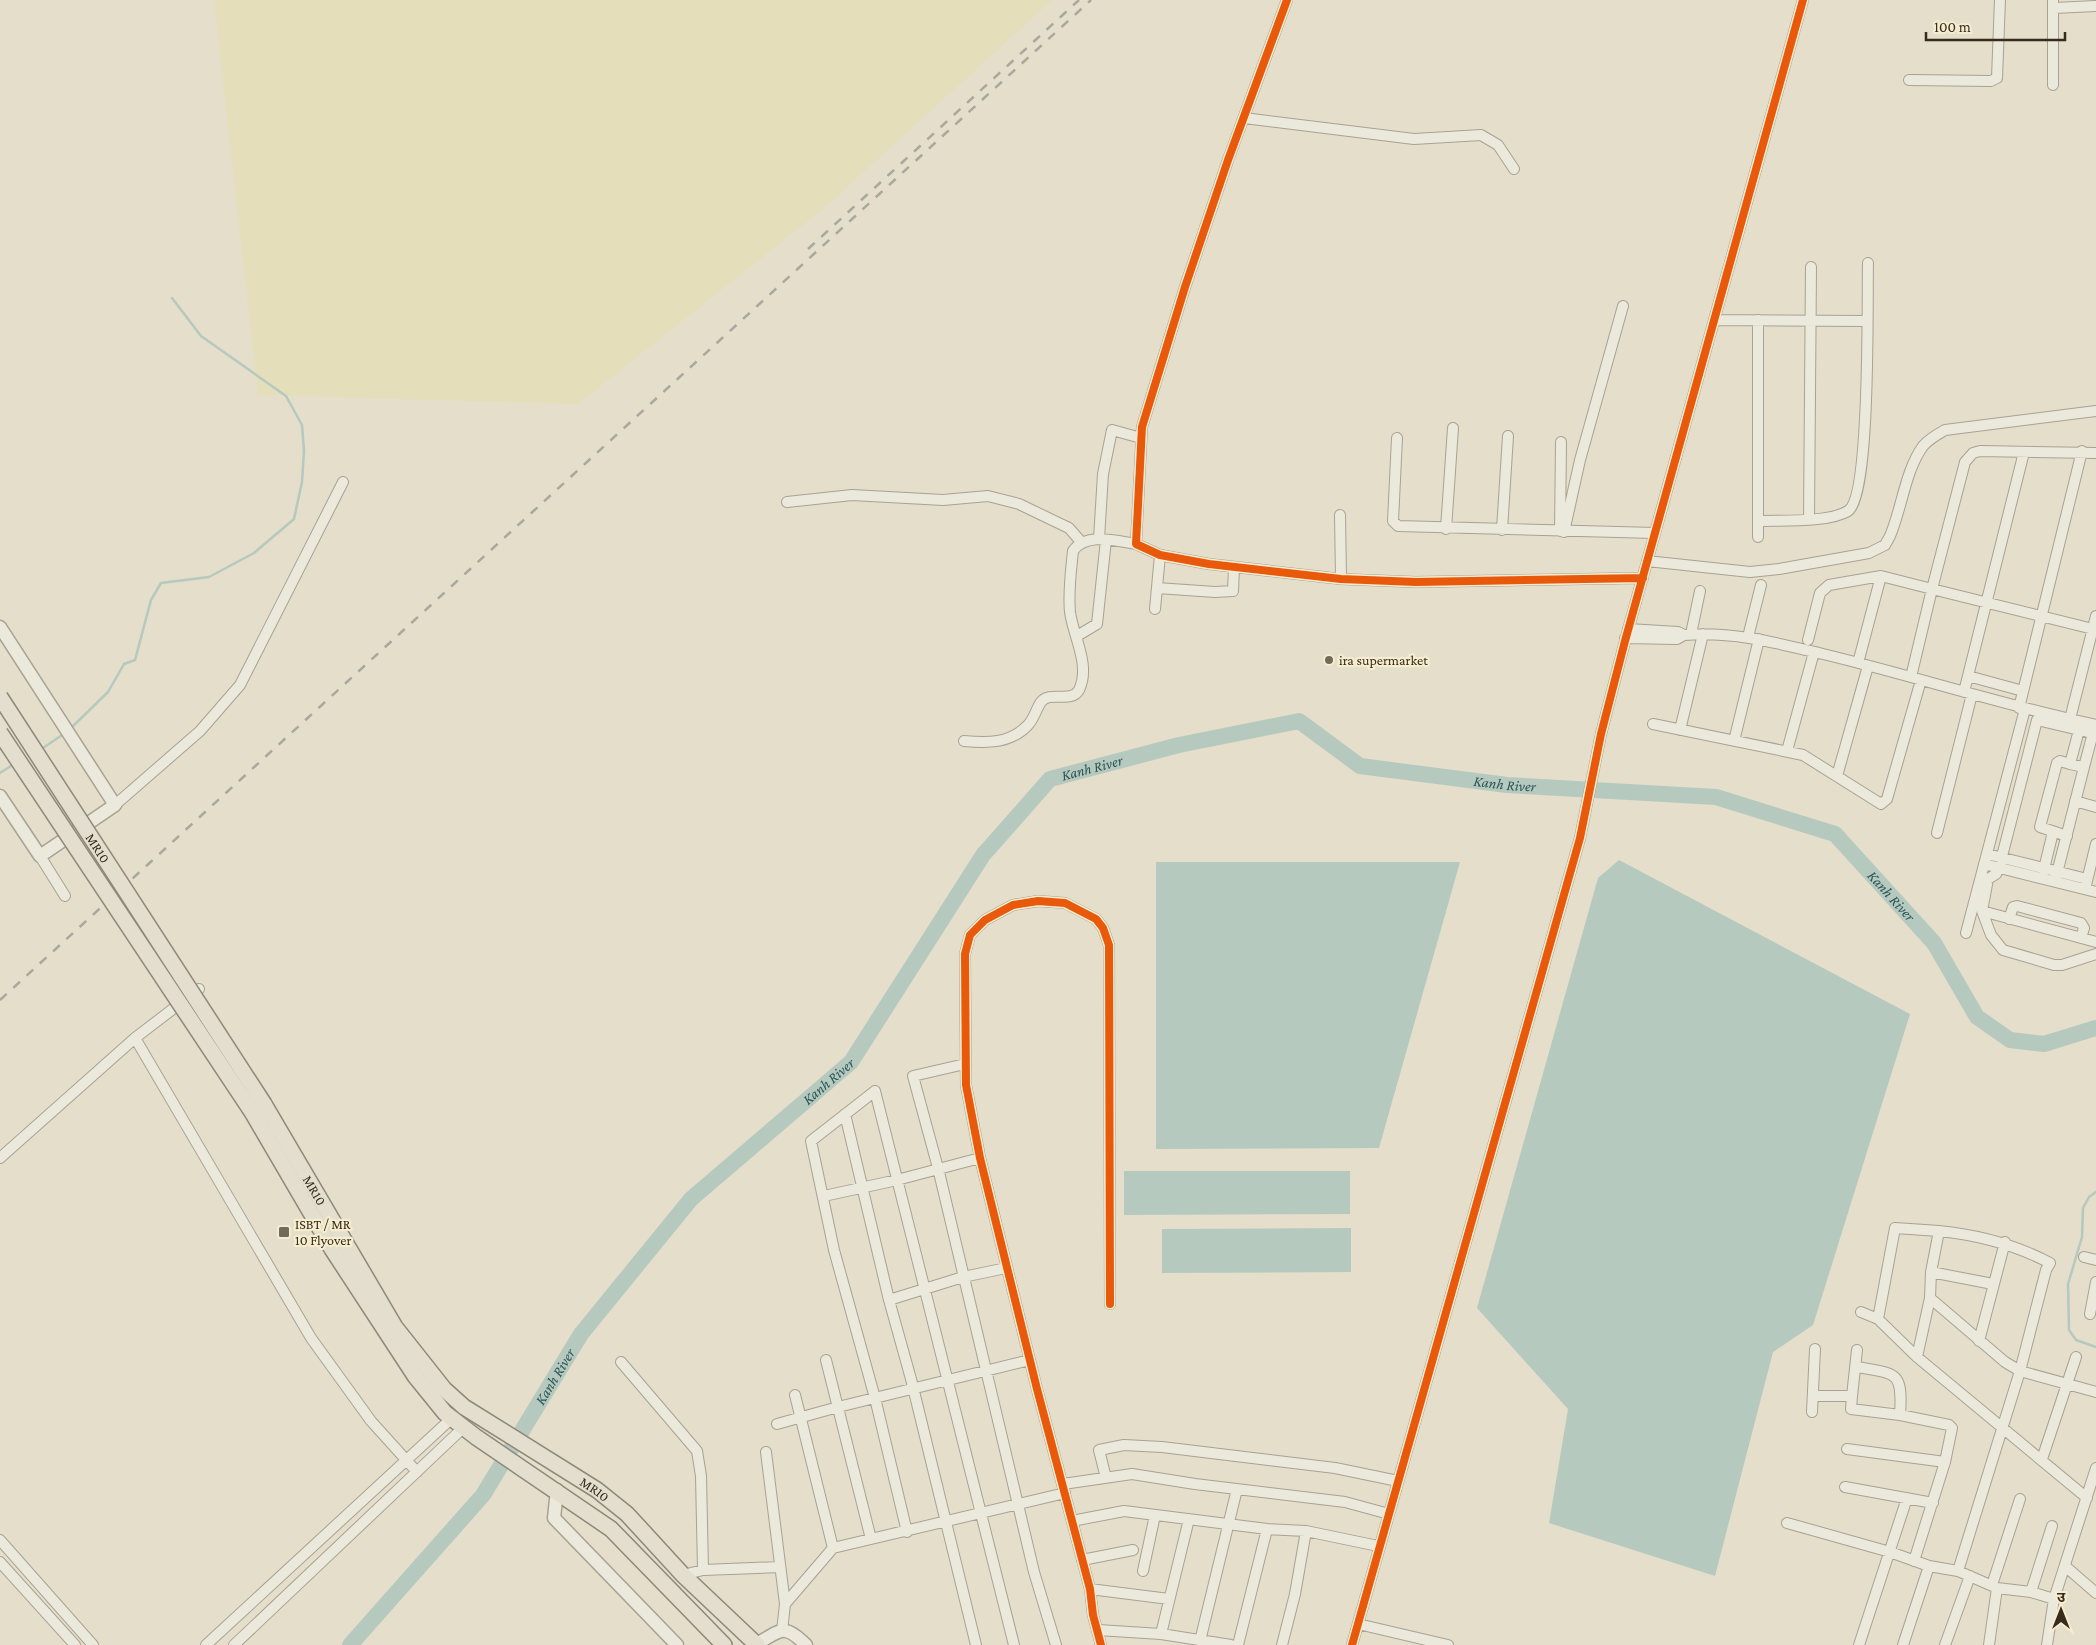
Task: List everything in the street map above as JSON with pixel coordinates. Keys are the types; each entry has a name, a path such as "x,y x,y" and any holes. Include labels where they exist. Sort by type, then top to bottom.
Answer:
{"main road":[{"name":"MR10","path":"0,697 394,1327 444,1389 464,1407 597,1490 627,1514 684,1575 756,1645"},
{"name":"MR10","path":"0,733 258,1108 332,1250 415,1376 458,1423 611,1529 724,1645"}],"street":[{"path":"1136,544 1142,427 1174,320 1244,118 1288,0"},
{"path":"1352,1645 1378,1546 1389,1514 1580,838 1600,734 1803,0"},
{"path":"1909,80 1991,81 1997,78 2000,0"},
{"path":"2053,85 2053,4 2096,6"},
{"path":"1244,118 1414,139 1480,135 1498,145 1514,169"},
{"path":"1758,521 1836,516 1848,510 1854,504 1858,494 1864,447 1868,263"},
{"path":"1809,518 1811,267"},
{"path":"1562,532 1623,306"},
{"path":"1714,320 1866,321"},
{"path":"1758,320 1758,537"},
{"path":"1647,561 1750,572 1818,563 1869,553 1884,545 1890,536 1912,470 1924,446 1932,438 1945,430 2096,411"},
{"path":"1446,529 1453,428"},
{"path":"1077,636 1096,624 1102,539 1103,474 1112,430 1141,438"},
{"path":"1502,530 1508,436"},
{"path":"1397,438 1393,521 1398,526 1406,528 1655,533"},
{"path":"1561,442 1562,532"},
{"path":"1653,724 1787,751 1807,757 1877,802 1885,803 1916,678 1932,589 1965,462 1969,456 1980,451 2082,451 2096,453"},
{"path":"1966,933 1986,859 2022,708 2024,691 2041,618 2082,451"},
{"path":"1937,833 1968,693 1968,676 2024,452"},
{"path":"40,856 115,804 200,731 240,685 343,482"},
{"path":"787,502 852,495 943,500 988,496 1019,504 1069,528 1082,542"},
{"path":"1340,515 1341,579"},
{"path":"964,741 987,743 1012,737 1028,725 1042,701 1047,697 1072,696 1076,693 1082,673 1077,636 1070,615 1069,600 1073,551 1082,542 1102,539 1136,544 1160,555 1234,567 1341,579 1416,582 1643,578"},
{"path":"1155,609 1160,555"},
{"path":"1157,588 1215,592 1233,591 1234,567"},
{"path":"1808,640 1822,589 1838,582 1881,576 2041,618 2093,629"},
{"path":"1836,776 1881,576"},
{"path":"1748,637 1761,585"},
{"path":"1688,635 1700,591"},
{"path":"2070,719 2096,616"},
{"path":"0,627 115,804"},
{"path":"1627,634 1656,635 1678,632 1688,635 1703,634 1759,639 2070,719 2095,731"},
{"path":"1680,730 1703,634"},
{"path":"1734,741 1759,639"},
{"path":"1787,751 1814,652"},
{"path":"1968,676 2024,691"},
{"path":"2095,731 2079,730 2037,720 2000,863 1996,874 1988,879 1982,911 1991,935 1999,946 2008,952 2054,965 2096,954"},
{"path":"2070,764 2079,730"},
{"path":"2056,876 2095,731"},
{"path":"2067,836 2040,827 2057,763 2060,761 2084,767"},
{"path":"0,796 65,896"},
{"path":"2075,801 2096,807"},
{"path":"2043,873 2053,832"},
{"path":"2096,844 2089,879 2096,892"},
{"path":"1986,859 2056,876 2089,879"},
{"path":"1101,1645 1090,1589 1006,1268 980,1158 966,1085 965,954 970,935 985,920 1013,905 1038,902 1065,903 1096,919 1103,928 1109,945 1110,1304"},
{"path":"2009,919 2013,907 2017,906 2072,920 2084,925 2082,938"},
{"path":"1982,911 2096,942"},
{"path":"0,1158 135,1038 199,990"},
{"path":"135,1038 311,1338 371,1421 417,1472"},
{"path":"965,1064 913,1076 938,1168 963,1277 1020,1504 1034,1572 1056,1645"},
{"path":"907,1532 875,1398 834,1250 811,1141 874,1091 1014,1645"},
{"path":"845,1114 889,1300 976,1645"},
{"path":"824,1196 897,1180 980,1158"},
{"path":"1878,1319 1895,1228 1965,1234 2005,1242 2050,1263 2046,1270 2020,1371 1958,1571"},
{"path":"1917,1357 1930,1298 1931,1272 1939,1231"},
{"path":"1979,1341 2005,1242"},
{"path":"2084,1257 2096,1260"},
{"path":"889,1300 963,1277 1006,1268"},
{"path":"1931,1272 1993,1284"},
{"path":"2090,1314 2096,1282"},
{"path":"1930,1298 1979,1341 2005,1362 2020,1371 2096,1392"},
{"path":"1861,1312 1878,1319 1917,1357 2087,1498"},
{"path":"1812,1412 1815,1349"},
{"path":"1857,1350 1851,1409 1900,1414 1951,1426 1952,1435 1945,1462 1914,1561"},
{"path":"2042,1459 2076,1357"},
{"path":"826,1360 871,1539"},
{"path":"777,1424 838,1407 1030,1360"},
{"path":"622,1362 697,1451 701,1476 703,1570"},
{"path":"1856,1367 1888,1372 1896,1377 1900,1388 1900,1414"},
{"path":"794,1395 833,1548"},
{"path":"1813,1396 1852,1396"},
{"path":"206,1645 406,1459 458,1423"},
{"path":"234,1645 367,1517 417,1472 458,1423"},
{"path":"1106,1478 1099,1450 1124,1446 1162,1447 1335,1468 1398,1481"},
{"path":"1847,1449 1945,1462"},
{"path":"766,1452 785,1604 782,1631"},
{"path":"2046,1645 2054,1599 2096,1468"},
{"path":"785,1604 833,1548 1020,1504 1064,1488 1132,1474 1345,1502 1389,1514"},
{"path":"1845,1487 1933,1503"},
{"path":"1200,1641 1237,1489"},
{"path":"557,1490 554,1518 677,1645"},
{"path":"1860,1645 1907,1498"},
{"path":"1989,1645 1994,1587 2020,1499"},
{"path":"1072,1521 1124,1511 1267,1530 1306,1531 1378,1546"},
{"path":"1143,1571 1155,1515"},
{"path":"1160,1634 1189,1519"},
{"path":"1787,1523 1890,1552 1929,1566 1958,1571 1994,1587 2032,1592 2054,1599"},
{"path":"2032,1592 2052,1526"},
{"path":"1238,1645 1267,1530"},
{"path":"1282,1645 1295,1594 1306,1531"},
{"path":"0,1540 93,1645"},
{"path":"1082,1560 1133,1550"},
{"path":"0,1562 75,1645"},
{"path":"1903,1645 1929,1566"},
{"path":"2065,1566 2096,1593"},
{"path":"684,1575 703,1570 780,1567"},
{"path":"1945,1645 1970,1576"},
{"path":"1090,1589 1169,1599"},
{"path":"1358,1624 1448,1645"},
{"path":"1098,1630 1160,1634 1231,1645"},
{"path":"756,1645 782,1631 793,1632 806,1645"}],"shaded area":[{"path":"214,0 1052,0 825,207 578,404 258,395"},
{"path":"1619,860 1910,1014 1813,1325 1773,1352 1715,1576 1549,1523 1568,1409 1477,1308 1598,878"},
{"path":"1156,862 1460,862 1379,1148 1156,1149"},
{"path":"1124,1171 1350,1171 1350,1214 1124,1215"},
{"path":"1351,1228 1351,1272 1162,1273 1162,1229"}],"waterway":[{"path":"71,728 108,692 124,664 135,660 151,600 161,583 209,577 254,553 294,519 302,482 304,451 302,425 286,396 201,336 172,298"},
{"name":"Kanh River","path":"350,1645 483,1495 581,1334 691,1199 851,1062 983,855 1050,779 1179,745 1299,721 1360,766 1507,785 1716,797 1835,834 1934,943 1977,1017 2010,1040 2044,1044 2096,1028"},
{"path":"40,750 65,733"},
{"path":"0,773 14,764"},
{"path":"2096,1192 2089,1197 2083,1208 2082,1237 2068,1284 2069,1330 2076,1340 2096,1347"}],"railway":[{"path":"808,249 1079,0"},
{"path":"0,1000 1091,0"}],"cycle path":[{"path":"1287,0 1228,160 1185,287 1142,427 1136,544 1160,555 1209,564 1341,579 1416,582 1643,578"},
{"path":"1352,1645 1580,838 1601,734 1625,641 1803,0"},
{"path":"1101,1645 1093,1615 1090,1589 1037,1389 980,1158 966,1085 965,954 970,935 985,920 1013,905 1038,901 1065,903 1096,919 1103,928 1109,945 1110,1304"}],"place":[{"name":"ira supermarket","path":"1329,660"},
{"name":"ISBT / MR 10 Flyover","path":"284,1232"}]}
